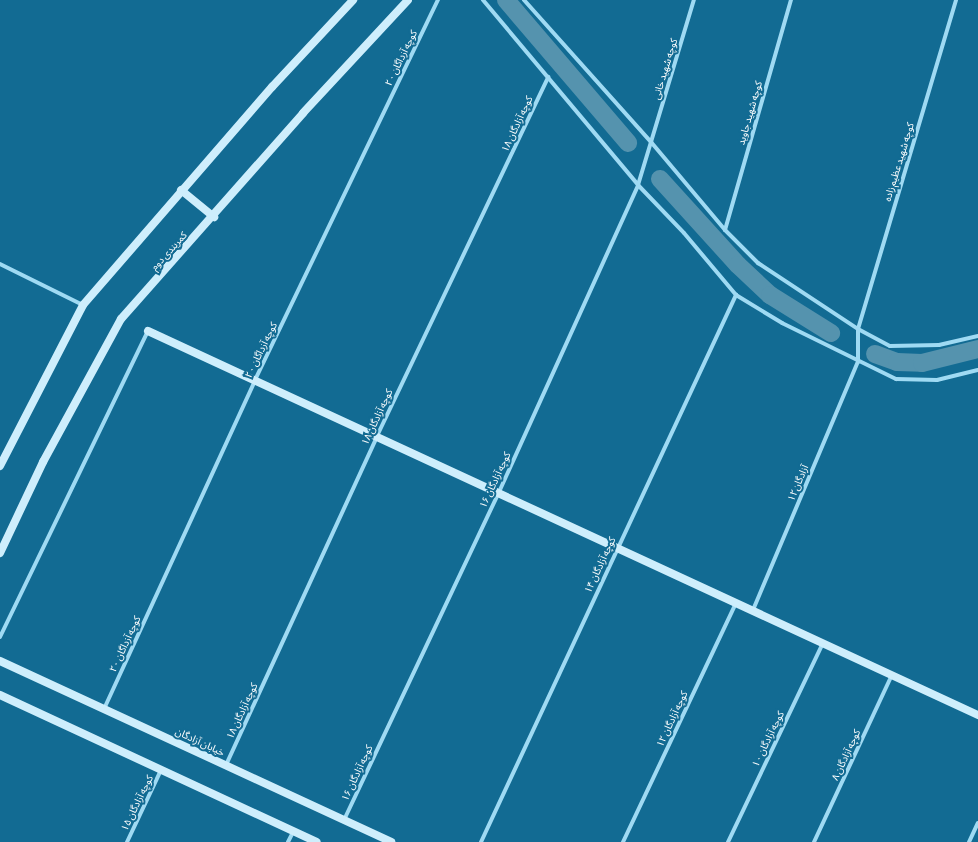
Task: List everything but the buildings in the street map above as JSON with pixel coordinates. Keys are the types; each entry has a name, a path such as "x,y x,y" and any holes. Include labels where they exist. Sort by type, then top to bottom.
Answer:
{"main road":[{"path":"0,466 83,305 181,190 353,0"},
{"name":"کمربندی دوم","path":"0,553 43,462 121,319 214,217 303,113 408,0"},
{"path":"181,190 214,217"},
{"path":"148,331 499,492 978,715"},
{"name":"خیابان آزادگان","path":"0,661 391,842"},
{"path":"0,695 316,842"}],"street":[{"name":"کوچه آزداگان ۲۰","path":"104,709 255,380 438,0"},
{"path":"483,0 638,185 684,233 736,295 782,323 858,362 896,378 937,380 978,370"},
{"path":"524,0 651,142 725,230 758,263 858,329 890,346 939,345 978,336"},
{"name":"کوچه شهید خانی","path":"651,142 694,0"},
{"name":"کوچه شهید جاوید","path":"725,230 791,0"},
{"name":"کوچه شهید عظیم زاده","path":"858,362 858,329 956,0"},
{"name":"کوچه آزادگان ۱۸","path":"225,765 377,436 548,77"},
{"name":"کوچه آزادگان ۱۶","path":"344,820 499,492 638,185 651,142"},
{"path":"0,264 83,305"},
{"name":"کوچه آزادگان ۱۴","path":"481,842 617,547 736,295"},
{"path":"0,637 148,331"},
{"name":"۱۲آزادگان","path":"753,610 858,362"},
{"name":"کوچه آزادگان ۱۲","path":"623,842 736,603"},
{"name":"کوچه آزادگان ۱۰","path":"728,842 823,643"},
{"name":"کوچه آزادگان ۸","path":"814,842 892,675"},
{"name":"کوچه آزادگان ۱۵","path":"127,842 161,770"},
{"path":"969,842 978,823"},
{"path":"288,842 293,832"}],"waterway":[{"path":"506,0 628,143"},
{"path":"660,179 738,265 770,295 831,333"},
{"path":"875,354 897,362 922,363 978,349"}]}
